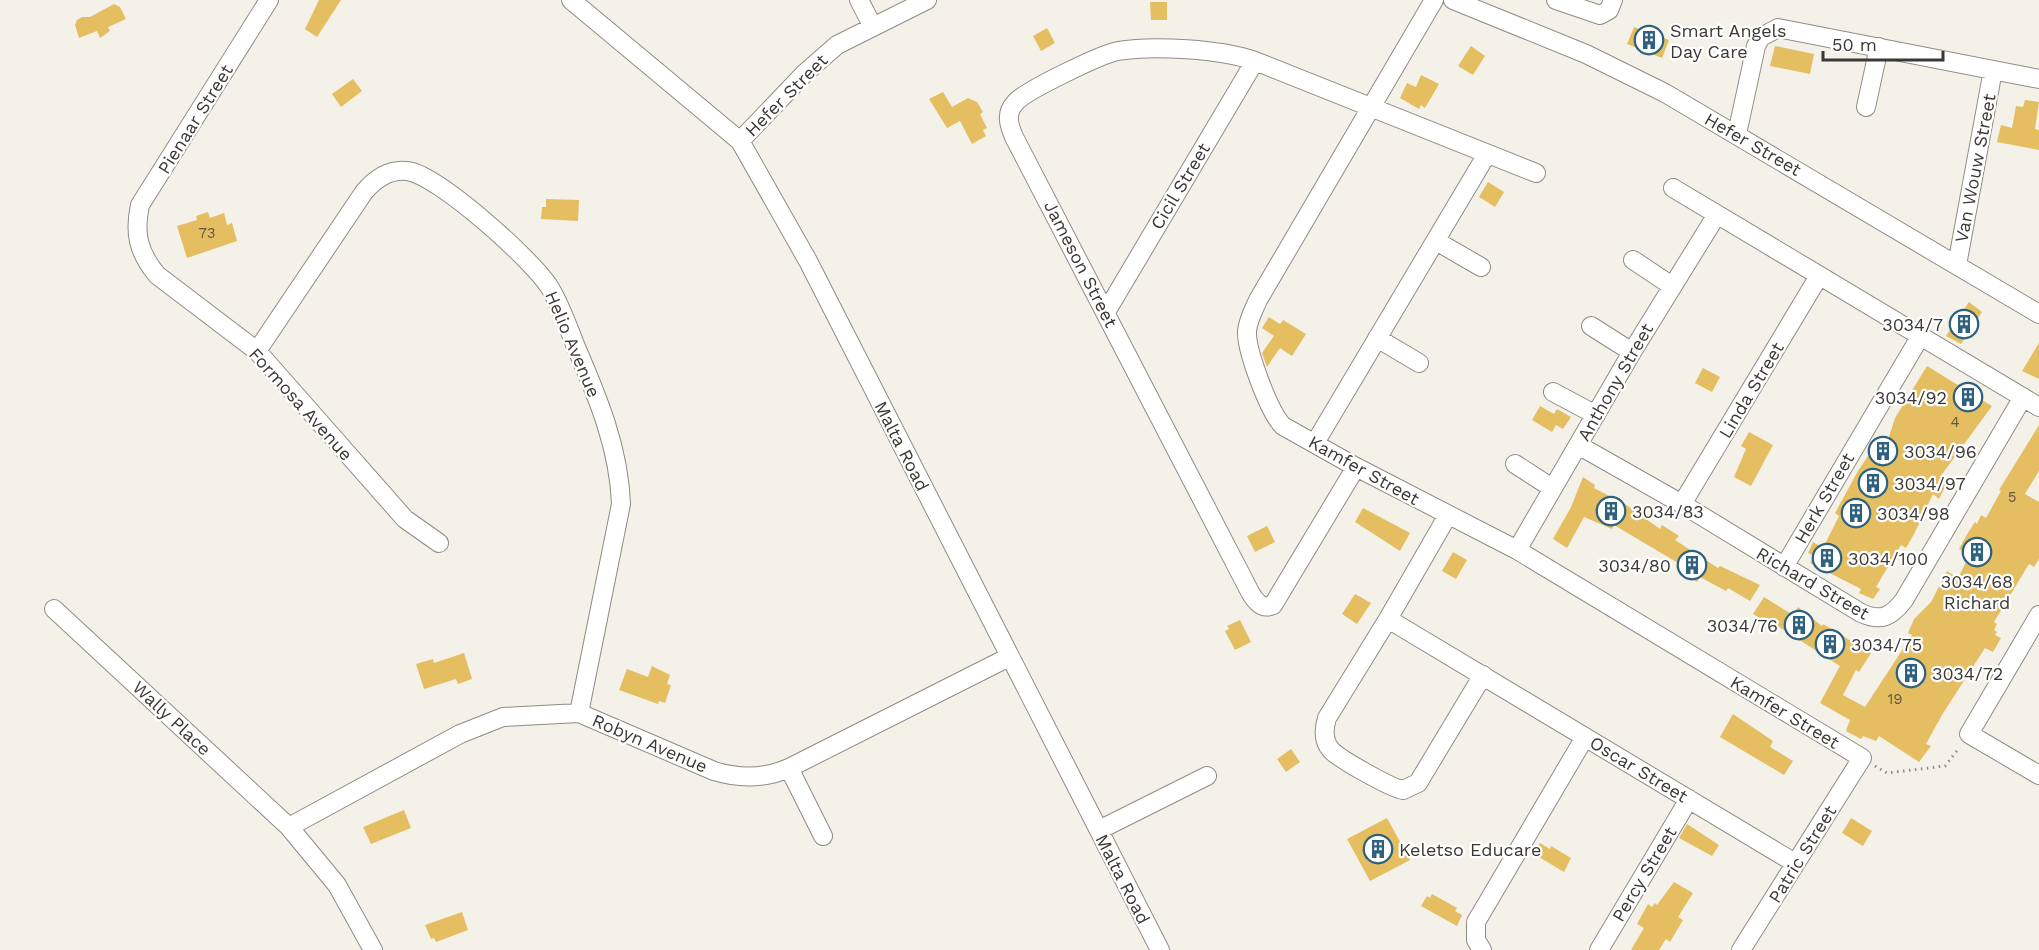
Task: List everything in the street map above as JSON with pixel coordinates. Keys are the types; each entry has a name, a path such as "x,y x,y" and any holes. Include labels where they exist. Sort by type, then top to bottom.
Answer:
{"street":[{"name":"Pienaar Street","path":"138,242 136,224 140,205 269,0"},
{"name":"Malta Road","path":"571,0 740,141 808,261 1160,950"},
{"path":"859,0 873,27"},
{"name":"Hefer Street","path":"740,141 823,56 837,45 927,0"},
{"name":"Kamfer Street","path":"1434,0 1258,300 1247,334 1263,390 1274,416 1283,426 1356,467 1517,550 1862,758"},
{"name":"Hefer Street","path":"1453,0 1628,73 1737,134 2039,314"},
{"path":"1556,0 1600,15 1609,10 1613,0"},
{"name":"Van Wouw Street","path":"1737,134 1756,46 1767,33 1786,28 2039,79"},
{"path":"1866,107 1879,47"},
{"name":"Jameson Street","path":"1356,467 1273,605 1263,606 1250,592 1009,126 1008,117 1012,107 1019,99 1032,91 1101,56 1119,51 1226,52 1255,61 1536,173"},
{"name":"Cicil Street","path":"1106,312 1255,61"},
{"name":"Van Wouw Street","path":"1957,265 1993,70"},
{"path":"1315,443 1487,154"},
{"name":"Helio Avenue","path":"257,351 364,192 374,181 386,174 409,171 430,182 469,209 542,276 558,303 591,381 612,441 620,481 621,504 579,714"},
{"path":"1672,188 2039,407"},
{"name":"Anthony Street","path":"1517,550 1632,352 1716,216"},
{"path":"1436,241 1482,267"},
{"name":"Formosa Avenue","path":"138,242 145,260 157,275 257,351 405,519 439,543"},
{"path":"1633,260 1672,286"},
{"name":"Linda Street","path":"1682,504 1819,276"},
{"path":"1591,326 1632,352"},
{"name":"Herk Street","path":"1784,567 1920,337"},
{"path":"1377,338 1419,363"},
{"path":"1553,392 1596,415"},
{"name":"Richard Street","path":"1578,445 1682,504 1874,619 1891,615 1904,600 2023,397"},
{"path":"1515,464 1552,488"},
{"path":"1448,515 1327,718 1326,740 1332,752 1397,789 1407,789 1418,783 1483,675"},
{"name":"Wally Place","path":"54,609 289,827 330,875 373,950"},
{"path":"2039,615 1970,734 2039,775"},
{"name":"Oscar Street","path":"1388,619 1795,863"},
{"name":"Robyn Avenue","path":"289,827 487,721 517,716 579,714 729,776 762,777 789,768 1009,657"},
{"path":"1482,950 1474,931 1482,910 1585,737"},
{"name":"Patric Street","path":"1742,950 1862,758"},
{"path":"789,768 823,836"},
{"path":"1098,830 1207,776"},
{"name":"Percy Street","path":"1599,950 1689,799"}],"path":[{"path":"1862,758 1887,773 1945,766 1970,734"}],"building":[{"path":"319,0 341,0 317,37 305,29"},
{"path":"1150,2 1167,2 1167,20 1151,20"},
{"path":"114,4 120,7 126,19 108,27 110,31 100,38 97,31 79,38 75,25 77,20 90,17"},
{"name":"Smart Angels Day Care","path":"1634,27 1669,40 1662,58 1627,44"},
{"path":"1047,28 1055,43 1041,51 1033,36"},
{"path":"1471,46 1485,56 1473,75 1458,66"},
{"path":"1775,46 1814,54 1810,74 1770,66"},
{"path":"1421,75 1439,84 1425,108 1421,105 1419,109 1400,98 1407,83 1416,87"},
{"path":"353,79 362,91 341,107 332,94"},
{"path":"943,92 952,107 968,98 977,102 983,112 980,114 987,128 983,130 986,136 972,144 960,121 947,128 929,99"},
{"path":"2025,100 2039,102 2035,129 2039,130 2039,150 1997,142 2001,125 2012,128 2016,106 2023,107"},
{"path":"1488,182 1504,192 1495,207 1479,197"},
{"path":"546,199 579,200 578,221 541,219 542,207 546,207"},
{"path":"208,212 210,218 224,213 227,225 232,223 237,241 187,258 177,226 197,220 196,216"},
{"name":"3034/7","path":"1969,302 1982,312 1961,344 1946,336"},
{"path":"1269,317 1280,324 1283,320 1306,334 1292,356 1280,348 1267,367 1262,353 1274,336 1262,328"},
{"path":"2039,343 2039,379 2022,371"},
{"path":"1927,366 1992,406 1940,477 1948,481 1939,499 1933,494 1906,548 1901,545 1876,587 1880,589 1873,599 1859,593 1861,589 1810,563 1814,556 1808,553 1813,542 1823,548 1839,516 1835,513 1858,471 1878,441 1886,446 1895,418"},
{"path":"1703,368 1720,377 1712,392 1695,383"},
{"path":"1540,406 1554,414 1557,409 1571,417 1563,429 1556,425 1552,432 1532,420"},
{"path":"2039,425 2039,471 2025,494 2039,502 2039,559 2034,567 2029,564 1994,622 1997,624 1994,630 1997,632 1995,635 2001,638 1993,652 1985,648 1942,715 1926,744 1931,746 1919,762 1879,736 1876,741 1863,736 1861,739 1846,731 1850,720 1820,703 1840,666 1770,621 1768,623 1753,614 1764,597 1793,615 1798,607 1822,626 1823,624 1871,653 1859,672 1856,670 1843,695 1865,707 1912,635 1908,633 1914,619 1931,602 1947,571 1958,578 1970,554 1959,549 1981,515 1986,518 2001,491 1999,490"},
{"path":"1749,432 1773,445 1751,486 1734,477 1746,449 1741,446"},
{"path":"1583,477 1595,485 1594,488 1625,504 1660,529 1662,525 1679,536 1675,540 1718,568 1720,566 1760,585 1750,601 1728,588 1726,591 1700,577 1697,582 1676,568 1678,563 1614,525 1612,529 1584,517 1567,548 1553,539 1571,507"},
{"path":"1363,508 1410,533 1400,551 1355,522"},
{"path":"1267,526 1275,542 1255,552 1247,536"},
{"path":"1453,552 1467,560 1456,579 1442,571"},
{"path":"1355,594 1371,603 1357,624 1342,614"},
{"path":"1240,620 1251,642 1235,650 1225,631 1229,629 1227,626"},
{"path":"464,653 472,679 458,684 456,679 424,689 416,664 433,659 434,663"},
{"path":"652,666 670,675 667,684 671,685 665,703 659,701 658,704 619,690 627,669 648,677"},
{"path":"1733,714 1773,741 1770,747 1793,761 1784,775 1720,737"},
{"path":"1291,749 1300,762 1286,772 1277,759"},
{"path":"404,810 411,828 371,844 363,827"},
{"name":"Keletso Educare","path":"1387,818 1410,860 1370,881 1347,839"},
{"path":"1851,818 1872,831 1863,846 1842,833"},
{"path":"1687,824 1719,845 1712,856 1679,838"},
{"path":"1540,843 1550,849 1551,846 1571,858 1564,872 1534,854"},
{"path":"1674,882 1693,893 1678,917 1683,920 1670,942 1666,939 1659,950 1631,950 1644,928 1637,924 1648,904 1652,907 1655,903 1657,905"},
{"path":"1432,894 1457,908 1455,911 1462,915 1457,926 1421,906 1427,896 1430,898"},
{"path":"462,912 468,930 436,942 434,938 431,939 425,925"}],"place":[{"name":"Smart Angels Day Care","path":"1649,40"},
{"name":"3034/7","path":"1964,324"},
{"name":"3034/92","path":"1968,397"},
{"name":"3034/96","path":"1883,451"},
{"name":"3034/97","path":"1873,483"},
{"name":"3034/83","path":"1611,511"},
{"name":"3034/98","path":"1856,513"},
{"name":"3034/68 Richard","path":"1977,552"},
{"name":"3034/100","path":"1827,558"},
{"name":"3034/80","path":"1692,565"},
{"name":"3034/76","path":"1799,625"},
{"name":"3034/75","path":"1830,644"},
{"name":"3034/72","path":"1911,673"},
{"name":"Keletso Educare","path":"1378,849"}]}
